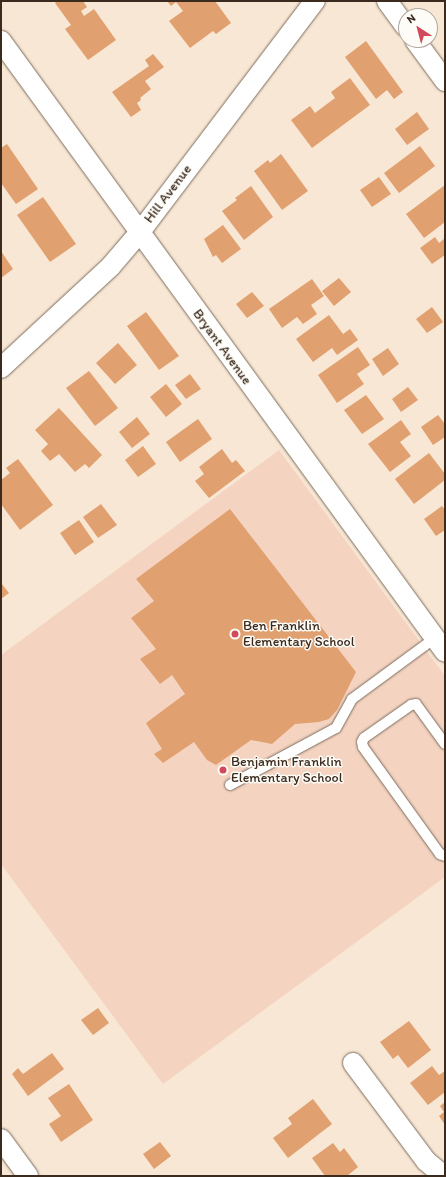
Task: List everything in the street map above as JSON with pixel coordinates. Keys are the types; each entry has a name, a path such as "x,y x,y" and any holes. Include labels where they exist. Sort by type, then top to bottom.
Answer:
{"street":[{"name":"Hill Avenue","path":"1,368 111,266 140,232 315,1"},
{"path":"387,1 398,16"},
{"name":"Bryant Avenue","path":"1,41 140,232 442,640"},
{"path":"421,48 445,81"},
{"path":"352,1063 426,1161 444,1176"},
{"path":"1,1139 28,1176"}],"lane":[{"path":"230,785 336,728 352,699 442,640"},
{"path":"445,744 416,704 411,705 364,738 362,742 363,747 440,854 445,856"}],"shaded area":[{"name":"Benjamin Franklin Elementary School","path":"279,450 445,676 445,877 163,1084 1,864 1,655"}],"building":[{"path":"57,1 83,1 87,7 81,11 84,16 94,9 116,40 88,60 65,29 71,25 55,3"},
{"path":"167,1 215,1 231,23 216,34 213,31 190,48 169,21 183,11 176,2 171,6"},
{"path":"366,41 403,92 394,99 387,90 376,99 345,57"},
{"path":"153,54 164,67 145,81 151,89 140,98 141,100 137,103 141,110 131,117 112,92 149,66 145,60"},
{"path":"350,78 370,105 312,148 291,120 310,106 315,113 335,98 331,92"},
{"path":"417,112 429,129 407,145 395,129"},
{"path":"7,144 38,189 16,204 1,183 1,148"},
{"path":"420,146 435,166 399,193 384,173"},
{"path":"281,154 308,191 282,210 254,171 268,160 270,163"},
{"path":"379,177 391,194 372,207 360,190"},
{"path":"445,185 445,222 424,238 406,214"},
{"path":"251,186 273,217 244,240 222,211 237,200 235,198"},
{"path":"43,197 76,244 50,262 17,215"},
{"path":"223,225 241,249 222,263 216,255 213,257 204,239"},
{"path":"435,237 439,243 445,238 445,255 432,264 420,248"},
{"path":"1,251 13,269 1,278"},
{"path":"339,278 351,292 334,306 322,291"},
{"path":"312,279 324,296 311,305 317,314 303,324 297,317 282,328 269,309"},
{"path":"252,292 264,306 247,318 236,304"},
{"path":"432,307 443,322 427,333 416,319"},
{"path":"146,312 179,356 159,370 127,326"},
{"path":"329,315 343,334 350,329 358,340 337,355 332,348 313,362 296,339"},
{"path":"118,343 137,365 115,384 96,363"},
{"path":"358,347 370,365 357,374 364,384 337,403 318,375"},
{"path":"388,348 399,364 383,376 372,359"},
{"path":"89,371 118,408 95,426 66,388"},
{"path":"190,374 201,389 186,399 175,385"},
{"path":"166,384 182,404 166,417 150,397"},
{"path":"408,387 418,400 401,412 392,399"},
{"path":"366,395 384,419 362,434 344,410"},
{"path":"59,408 102,455 89,468 85,464 75,472 59,454 50,461 41,451 48,444 35,430"},
{"path":"438,415 445,424 445,437 433,445 421,427"},
{"path":"137,417 150,434 132,448 119,432"},
{"path":"198,419 212,439 180,462 166,442"},
{"path":"401,420 411,434 400,442 411,456 390,472 368,444"},
{"path":"143,446 156,464 138,477 125,460"},
{"path":"222,449 232,463 236,460 245,471 209,498 195,481 204,474 199,467"},
{"path":"429,453 445,474 445,480 414,504 395,479"},
{"path":"18,459 53,505 20,530 1,504 1,480 10,473 6,468"},
{"path":"101,504 117,525 98,538 83,517"},
{"path":"442,506 445,510 445,530 436,536 424,519"},
{"name":"Ben Franklin Elementary School","path":"230,509 356,672 337,710 329,719 319,722 295,724 272,744 251,740 216,765 207,760 194,742 163,763 154,754 162,749 146,723 185,694 172,675 160,684 140,659 156,649 131,618 154,601 136,579"},
{"path":"79,520 94,542 75,555 60,533"},
{"path":"1,583 9,593 1,599"},
{"path":"98,1008 109,1023 93,1035 81,1020"},
{"path":"409,1021 431,1050 408,1068 398,1055 393,1059 380,1042"},
{"path":"52,1053 64,1069 28,1096 12,1074 18,1068 23,1074"},
{"path":"432,1066 439,1075 445,1071 445,1092 428,1105 410,1083"},
{"path":"69,1084 93,1120 61,1142 49,1124 61,1116 48,1098"},
{"path":"313,1099 332,1124 288,1158 273,1138 292,1124 288,1118"},
{"path":"445,1102 445,1125 439,1116 444,1112 440,1106"},
{"path":"160,1142 171,1156 154,1169 143,1154"},
{"path":"333,1143 340,1152 344,1148 358,1167 347,1176 325,1176 312,1158"}],"place":[{"name":"Ben Franklin Elementary School","path":"235,634"},
{"name":"Benjamin Franklin Elementary School","path":"223,770"}]}
